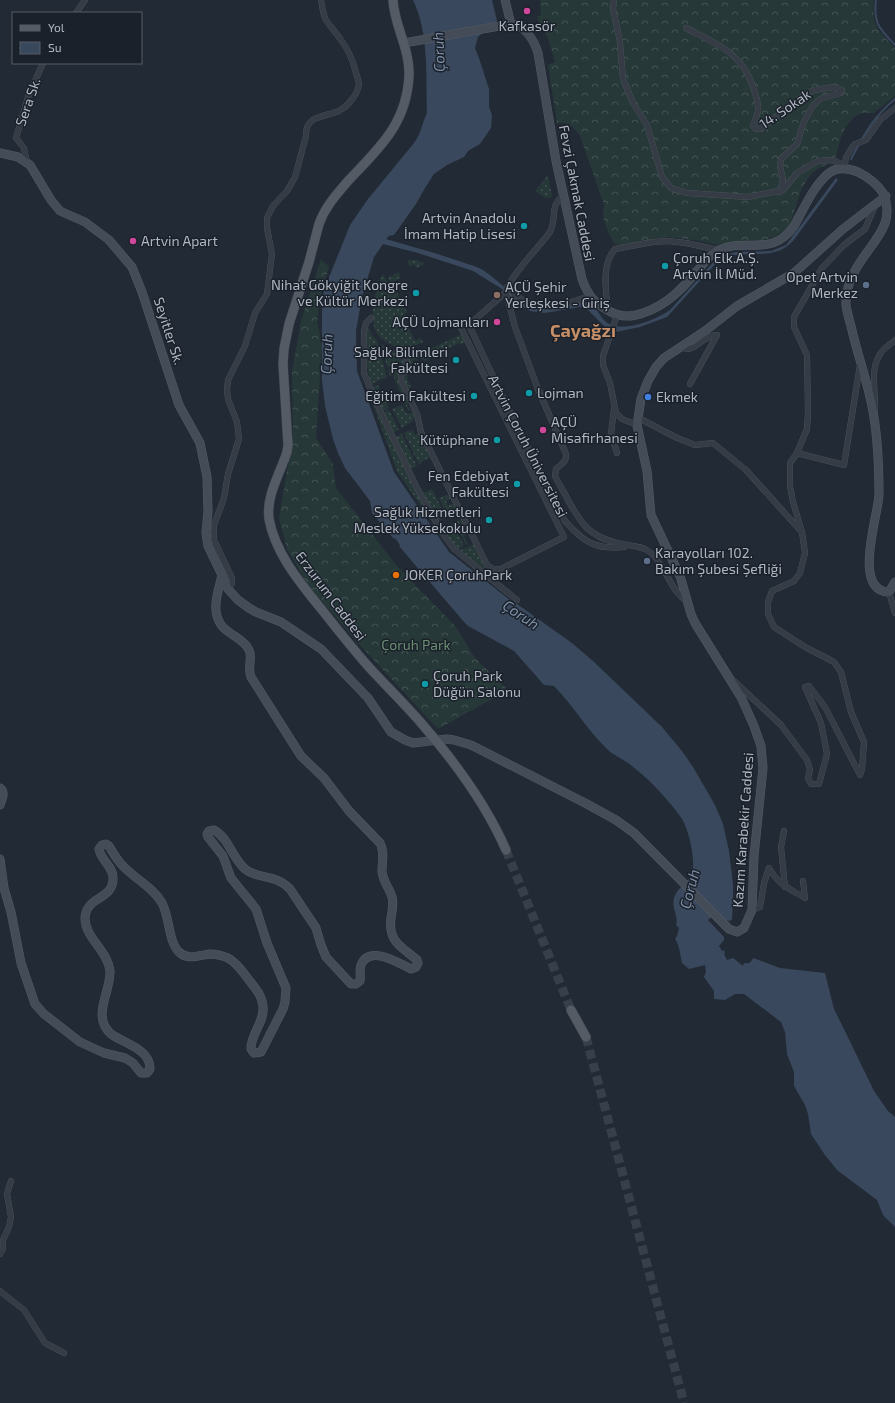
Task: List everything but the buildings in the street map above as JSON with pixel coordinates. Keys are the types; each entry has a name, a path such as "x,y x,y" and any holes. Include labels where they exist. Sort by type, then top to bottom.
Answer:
{"main road":[{"name":"Erzurum Caddesi","path":"393,0 404,43 409,72 406,97 400,116 387,138 338,193 323,213 289,324 285,342 283,364 288,445 284,461 271,495 269,512 275,537 285,558 298,578 367,665 412,712 463,776 492,821 506,850"},
{"path":"571,1010 586,1037"}],"street":[{"path":"77,12 85,0"},
{"path":"228,589 232,583 232,578 213,535 214,525 224,498 229,470 239,439 237,422 228,399 227,385 230,375 245,346 255,313 267,294 272,254 267,228 267,218 273,206 287,191 295,177 306,136 306,130 309,124 323,115 338,111 347,105 359,84 352,58 342,40 324,17 322,0"},
{"path":"404,43 511,24 505,0"},
{"path":"614,0 613,9 620,42 623,79 633,103 648,125 662,177 668,186 681,192 736,197 755,196 780,192 797,173 818,161 835,161 844,169"},
{"name":"Fevzi Çakmak Caddesi","path":"511,24 520,27 529,35 538,52 564,195 580,272 589,296"},
{"name":"14. Sokak","path":"686,28 722,46 738,58 753,86 757,102 757,114 753,126 756,129 760,129 803,96 814,90 834,87 842,90 840,93 820,99 812,107 803,124 797,144 781,159 780,167 783,179 780,192"},
{"name":"Sera Sk.","path":"27,162 24,148 16,138 28,97 43,64"},
{"path":"844,169 846,157 853,146 866,140 880,120 895,108"},
{"path":"0,153 14,156 27,162"},
{"name":"Seyitler Sk.","path":"27,162 30,164 51,200 60,211 85,222 109,240 132,267 142,292 179,405 200,443 207,477 208,511 206,533 208,546 228,589"},
{"path":"608,311 605,284 606,270 611,255 617,248 659,241 686,243 718,250 730,247 771,244 782,239 791,231 821,181 833,171 844,169 853,170 865,176 877,185 886,196 890,204 891,211 889,222 859,265 850,282 846,295 846,307 872,405 875,422"},
{"path":"564,195 554,206 553,223 550,232 514,277 507,290 513,320 566,454 564,463 555,471 556,478 577,516 588,530 603,539 646,549 654,556 678,594 687,600"},
{"name":"Kazım Karabekir Caddesi","path":"228,589 238,600 249,608 281,622 321,649 368,698 391,732 404,740 413,743 454,740 471,745 607,815 634,833 729,929 737,932 744,928 752,910 754,856 763,755 759,738 749,714 731,679 695,623 680,576 651,515 646,463 637,421 641,400 648,381 656,367 664,358 705,331 737,306 794,273 834,237 886,196"},
{"path":"731,679 781,724 807,760 810,770 808,778 811,784 819,784 826,754 820,723 805,687 810,686 825,707 860,775 862,769 864,742 850,712 841,672 834,662 805,647 774,627 768,614 768,602 772,591 794,581 800,573 805,553 802,532 790,486 790,462 797,453 807,429 808,412 807,355 794,327 794,317 822,268 844,245 865,229 877,202"},
{"path":"507,290 522,300 537,305 563,304 589,296 608,311 617,315 632,316 648,312 661,305 681,289 718,250"},
{"name":"Artvin Çoruh Üniversitesi","path":"507,290 469,325 505,402 565,521 579,535 588,542 597,546 608,548 630,546"},
{"path":"617,315 605,350 603,361 610,383 614,408 611,434 617,453"},
{"path":"371,318 366,323 364,331 364,373 376,402 417,488 442,533 454,549 517,600"},
{"path":"410,350 400,378 417,414 422,435 486,565 494,569 501,569 564,536 461,328"},
{"path":"681,347 686,349 691,348 708,336 717,336 690,384"},
{"path":"889,592 883,592 875,586 870,571 870,541 879,504 875,422 876,366 878,356 895,340"},
{"path":"797,453 844,465 861,362"},
{"path":"614,408 618,416 622,419 637,421 695,445 712,443 746,470 802,532"},
{"path":"0,859 4,888 11,912 22,963 35,1004 44,1014 80,1042 104,1053 126,1058 143,1074 148,1073 150,1069 147,1056 140,1050 111,1034 102,1021 102,1011 109,982 109,969 105,956 87,928 85,917 89,905 109,891 113,881 112,870 100,853 99,849 102,845 106,844 109,846 122,865 149,888 162,902 168,918 172,942 178,951 191,957 215,954 229,959 236,964 259,992 264,1012 251,1044 251,1049 254,1053 261,1052 280,1015 286,1002 286,988 267,943 259,914 254,905 231,878 223,856 208,837 209,831 214,830 219,833 239,862 248,871 280,881 290,889 316,928 320,945 326,957 351,984 356,984 360,981 362,964 365,959 370,956 383,956 411,969 416,967 418,963 417,960 397,943 391,933 390,927 393,901 392,895 383,878 383,848 350,811 327,782 301,756 251,677 249,671 251,656 249,650 245,644 220,624 216,614 217,596 222,575"},
{"path":"895,582 889,592 895,613"},
{"path":"0,788 3,792 0,805"},
{"path":"784,831 781,847 785,887"},
{"path":"752,910 760,907 764,883 769,868 776,879 785,887 805,898 803,881"},
{"path":"0,1254 3,1249 3,1240 9,1227 11,1217 7,1194 11,1181"},
{"path":"0,1291 24,1310 45,1343 64,1353"}],"green space":[{"path":"540,0 874,0 873,9 877,27 895,48 895,96 874,113 862,113 854,117 845,128 836,156 831,163 819,168 811,174 802,188 790,224 784,231 775,236 765,240 718,245 694,240 667,237 622,246 614,243 608,232 603,217 604,205 580,136 570,126 564,123 557,123 548,65 555,62 548,38 540,25 537,16 541,15"},
{"path":"548,175 552,197 546,198 535,191"},
{"name":"Çoruh Park","path":"321,259 329,267 320,298 317,322 322,344 316,438 333,464 336,488 397,566 456,627 475,658 508,690 438,729 358,643 307,584 287,549 279,518 293,435 292,372 301,321"},
{"path":"417,260 425,264 416,268 414,264 410,266 407,261"},
{"path":"399,272 400,278 392,283 407,312 402,316 415,341 421,338 423,342 410,347 398,347 387,342 376,331 373,320 374,299 383,274 387,282 389,281 388,278"},
{"path":"368,327 377,341 387,377 372,384 368,371 365,348"},
{"path":"462,334 466,342 460,345 459,343 434,356 430,349"},
{"path":"381,344 390,349 404,353 406,356 403,362 387,367"},
{"path":"419,350 421,354 428,350 431,358 425,361 420,358 413,361 411,367 407,365 413,353"},
{"path":"402,365 397,378 408,402 407,404 410,410 408,411 393,375 390,376 388,370"},
{"path":"406,369 410,370 407,378 411,387 408,389 403,379"},
{"path":"378,385 389,408 383,411 373,387"},
{"path":"369,393 431,521 397,471"},
{"path":"402,405 407,414 412,412 415,416 413,421 402,428 392,409"},
{"path":"389,410 399,429 393,433 383,413"},
{"path":"409,430 409,432 413,430 415,435 419,434 431,457 421,462 419,465 404,433"},
{"path":"402,434 417,466 411,469 395,437"},
{"path":"432,489 446,517 438,521 422,493"},
{"path":"449,494 451,498 446,501 448,506 454,503 458,511 448,516 439,498"},
{"path":"462,520 469,534 464,536 468,544 466,545 454,522"},
{"path":"453,523 464,546 457,550 442,528"},
{"path":"474,544 485,567 483,571 459,551"}],"water":[{"name":"Çoruh","path":"413,0 492,0 497,21 478,37 475,48 489,89 489,107 492,115 491,128 480,144 468,151 464,157 447,165 434,174 416,204 394,235 389,236 386,239 439,254 481,269 529,306 548,309 573,303 586,302 592,305 605,321 611,325 619,327 647,322 670,310 718,257 736,252 771,251 786,245 836,178 838,180 793,241 785,248 776,252 737,255 718,261 667,317 640,327 616,332 605,327 586,308 580,307 545,313 530,311 502,289 473,271 418,253 383,244 374,257 362,297 356,331 357,371 394,472 449,552 515,604 572,643 593,661 662,727 693,767 715,805 723,824 729,851 733,884 732,919 730,921 726,920 717,912 708,920 724,937 724,940 719,946 722,951 724,950 727,960 733,958 743,966 744,963 752,961 753,958 780,968 825,973 834,1009 874,1091 888,1111 895,1117 895,1227 883,1215 877,1200 837,1170 811,1134 805,1105 794,1086 794,1072 787,1054 785,1032 781,1022 744,994 735,994 725,1000 714,999 714,991 704,977 706,972 705,965 689,969 682,963 679,948 675,939 679,928 676,925 677,919 673,901 677,891 691,876 693,870 693,855 685,824 677,812 665,797 646,778 600,742 554,686 544,685 514,651 468,626 464,622 429,581 427,582 419,573 421,572 399,546 400,545 395,538 394,539 372,513 370,501 345,468 338,453 325,406 322,380 322,312 324,290 350,225 368,199 414,143 427,113 426,55 422,27"}],"waterway":[{"path":"876,0 875,8 879,26 885,35 895,45"},
{"path":"862,139 869,127 885,108 895,99"},
{"path":"851,159 858,146"}],"tunnel":[{"path":"506,850 571,1010"},
{"path":"586,1037 684,1403"}],"place":[{"name":"Kafkasör","path":"527,11"},
{"name":"Artvin Anadolu İmam Hatip Lisesi","path":"524,226"},
{"name":"Artvin Apart","path":"133,241"},
{"name":"Çoruh Elk.A.Ş. Artvin İl Müd.","path":"665,266"},
{"name":"Opet Artvin Merkez","path":"866,285"},
{"name":"Nihat Gökyiğit Kongre ve Kültür Merkezi","path":"416,293"},
{"name":"AÇÜ Şehir Yerleşkesi - Giriş","path":"497,295"},
{"name":"AÇÜ Lojmanları","path":"497,322"},
{"name":"Sağlık Bilimleri Fakültesi","path":"456,360"},
{"name":"Lojman","path":"529,393"},
{"name":"Eğitim Fakültesi","path":"474,396"},
{"name":"Ekmek","path":"648,397"},
{"name":"AÇÜ Misafirhanesi","path":"543,430"},
{"name":"Kütüphane","path":"497,440"},
{"name":"Fen Edebiyat Fakültesi","path":"517,484"},
{"name":"Sağlık Hizmetleri Meslek Yüksekokulu","path":"489,520"},
{"name":"Karayolları 102. Bakım Şubesi Şefliği","path":"647,561"},
{"name":"JOKER ÇoruhPark","path":"396,575"},
{"name":"Çoruh Park Düğün Salonu","path":"425,684"}],"district":[{"name":"Çayağzı","path":"583,331"}]}
